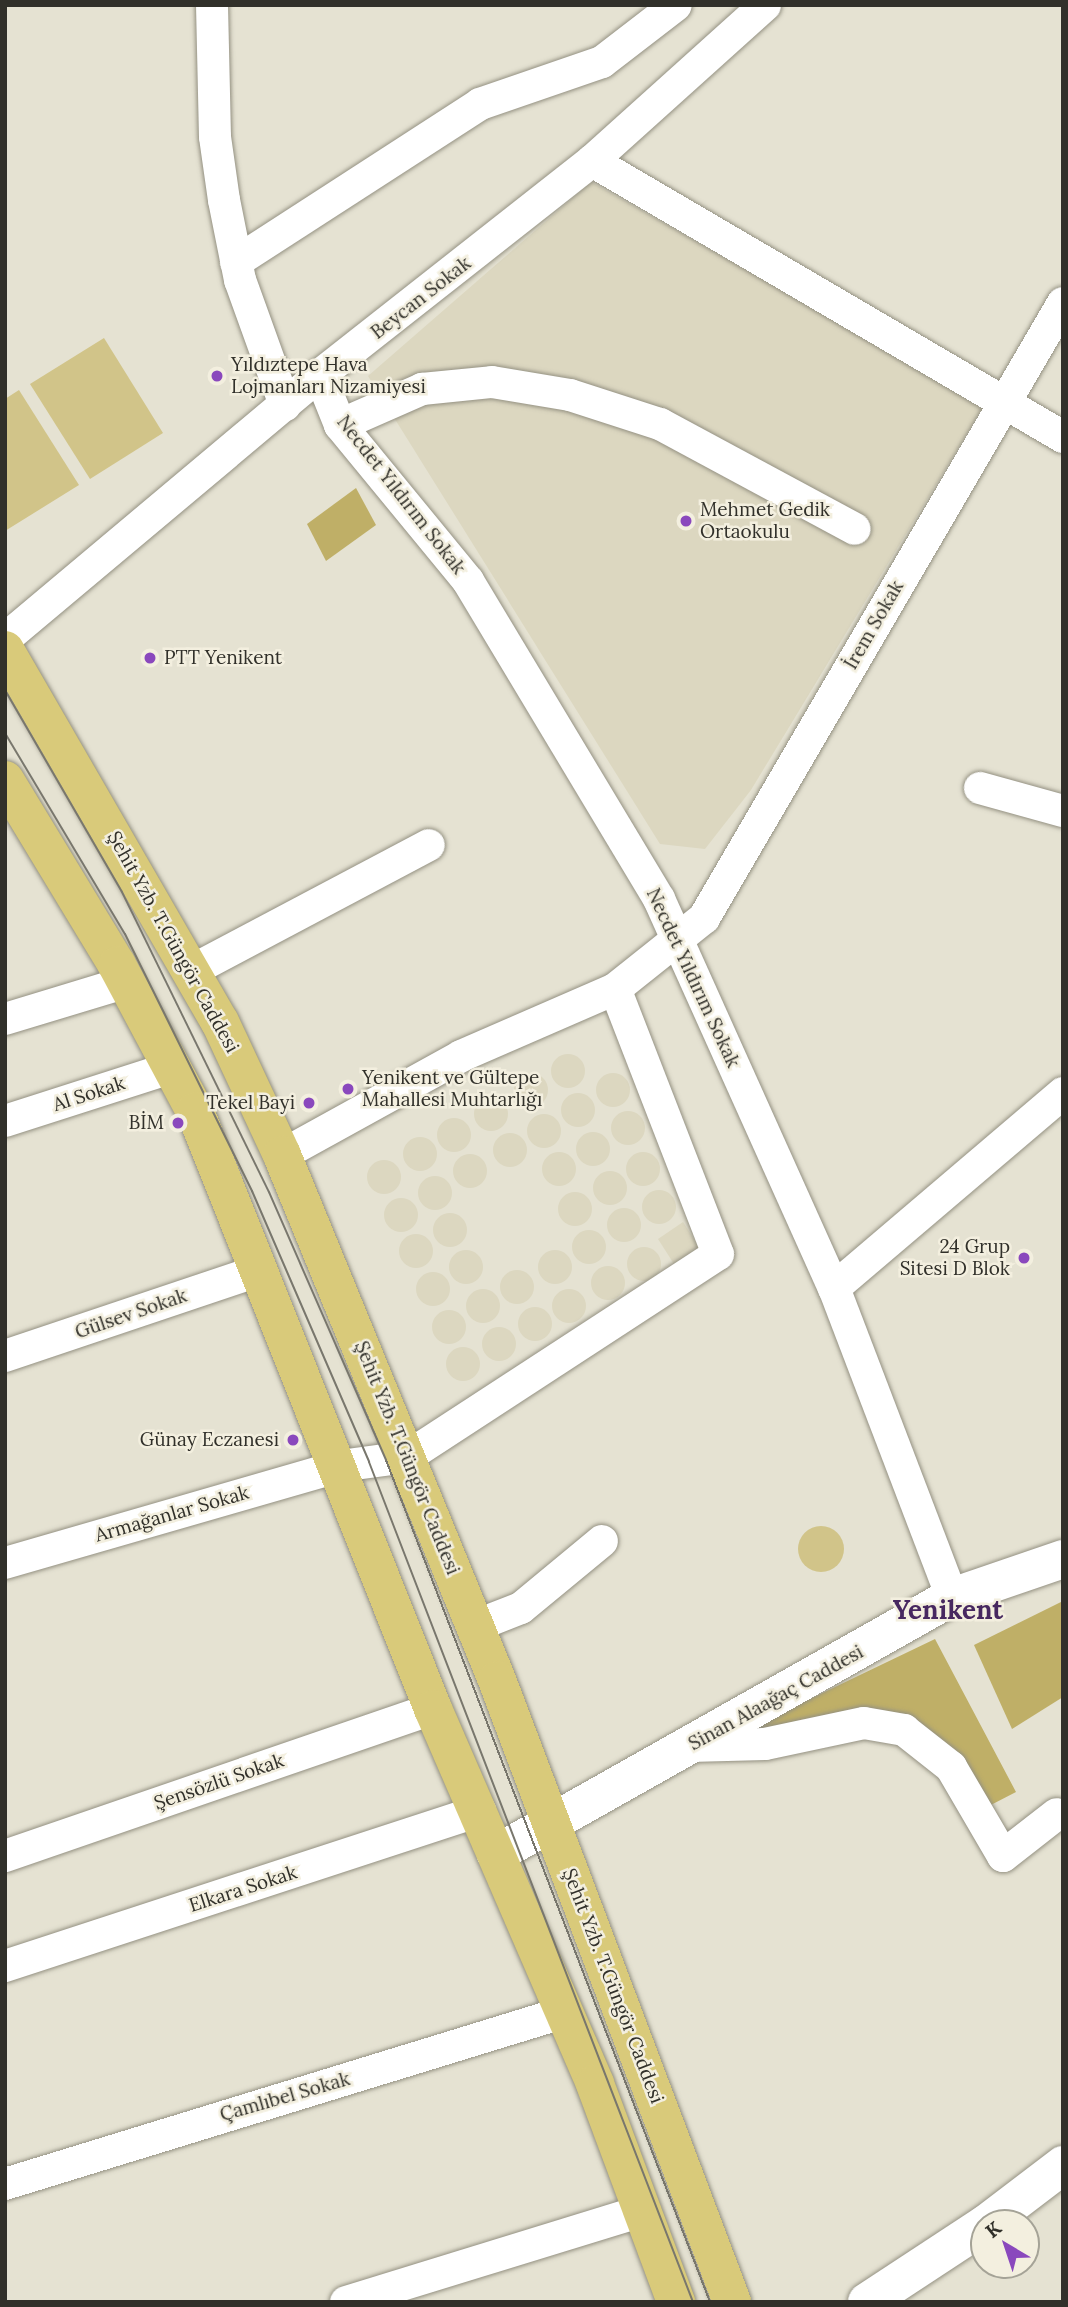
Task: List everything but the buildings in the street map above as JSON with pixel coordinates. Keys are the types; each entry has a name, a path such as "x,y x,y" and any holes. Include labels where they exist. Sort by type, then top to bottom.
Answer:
{"main road":[{"name":"Şehit Yzb. T.Güngör Caddesi","path":"5,650 191,971 282,1155 475,1626 732,2302"},
{"path":"5,780 127,982 173,1067 340,1466 433,1709 480,1811 565,2012 676,2302"}],"street":[{"path":"212,5 215,137 236,262 285,405"},
{"path":"236,262 480,104 602,62 676,5"},
{"name":"Beycan Sokak","path":"5,639 320,375 592,161 765,5"},
{"path":"592,161 1003,399 1063,437"},
{"name":"İrem Sokak","path":"282,1155 461,1056 615,989 704,918 1003,399 1063,303"},
{"name":"Necdet Yıldırım Sokak","path":"320,375 340,425 468,581 659,899 834,1288 952,1597"},
{"path":"340,425 422,389 492,382 570,395 660,424 855,528"},
{"path":"979,788 1063,811"},
{"path":"191,971 429,845"},
{"path":"5,1019 127,982"},
{"path":"407,1457 718,1254 615,989"},
{"name":"Al Sokak","path":"5,1121 173,1067"},
{"path":"834,1288 1063,1093"},
{"name":"Gülsev Sokak","path":"5,1356 257,1271"},
{"name":"Armağanlar Sokak","path":"5,1563 340,1466 407,1457"},
{"path":"475,1626 521,1608 602,1541"},
{"name":"Sinan Alaağaç Caddesi","path":"496,1854 952,1597 1063,1559"},
{"name":"Şensözlü Sokak","path":"5,1856 433,1709"},
{"path":"689,1746 765,1744 864,1723 904,1730 951,1767 1003,1856 1057,1814"},
{"name":"Elkara Sokak","path":"5,1966 480,1811"},
{"name":"Çamlıbel Sokak","path":"5,2184 565,2012"},
{"path":"1005,2209 1063,2165"},
{"path":"346,2302 642,2211"},
{"path":"867,2302 970,2234"}],"shaded area":[{"name":"Mehmet Gedik Ortaokulu","path":"591,182 984,405 751,790 705,849 660,844 368,376"},
{"path":"104,338 163,433 90,479 30,384"},
{"path":"19,390 79,485 5,531 5,399"},
{"path":"356,488 376,525 326,561 307,524"},
{"path":"568,1054 580,1059 585,1071 580,1083 568,1088 556,1083 551,1071 556,1059"},
{"path":"531,1073 543,1078 548,1090 543,1102 531,1107 519,1102 514,1090 519,1078"},
{"path":"613,1073 625,1078 630,1090 625,1102 613,1107 601,1102 596,1090 601,1078"},
{"path":"578,1093 590,1098 595,1110 590,1122 578,1127 566,1122 561,1110 566,1098"},
{"path":"491,1097 503,1102 508,1114 503,1126 491,1131 479,1126 474,1114 479,1102"},
{"path":"628,1111 640,1116 645,1128 640,1140 628,1145 616,1140 611,1128 616,1116"},
{"path":"544,1114 556,1119 561,1131 556,1143 544,1148 532,1143 527,1131 532,1119"},
{"path":"454,1118 466,1123 471,1135 466,1147 454,1152 442,1147 437,1135 442,1123"},
{"path":"593,1132 605,1137 610,1149 605,1161 593,1166 581,1161 576,1149 581,1137"},
{"path":"510,1133 522,1138 527,1150 522,1162 510,1167 498,1162 493,1150 498,1138"},
{"path":"420,1137 432,1142 437,1154 432,1166 420,1171 408,1166 403,1154 408,1142"},
{"path":"559,1152 571,1157 576,1169 571,1181 559,1186 547,1181 542,1169 547,1157"},
{"path":"643,1152 655,1157 660,1169 655,1181 643,1186 631,1181 626,1169 631,1157"},
{"path":"470,1154 482,1159 487,1171 482,1183 470,1188 458,1183 453,1171 458,1159"},
{"path":"384,1160 396,1165 401,1177 396,1189 384,1194 372,1189 367,1177 372,1165"},
{"path":"610,1171 622,1176 627,1188 622,1200 610,1205 598,1200 593,1188 598,1176"},
{"path":"435,1176 447,1181 452,1193 447,1205 435,1210 423,1205 418,1193 423,1181"},
{"path":"659,1190 671,1195 676,1207 671,1219 659,1224 647,1219 642,1207 647,1195"},
{"path":"575,1192 587,1197 592,1209 587,1221 575,1226 563,1221 558,1209 563,1197"},
{"path":"401,1198 413,1203 418,1215 413,1227 401,1232 389,1227 384,1215 389,1203"},
{"path":"624,1208 636,1213 641,1225 636,1237 624,1242 612,1237 607,1225 612,1213"},
{"path":"450,1213 462,1218 467,1230 462,1242 450,1247 438,1242 433,1230 438,1218"},
{"path":"683,1222 699,1247 674,1264 658,1239"},
{"path":"589,1230 601,1235 606,1247 601,1259 589,1264 577,1259 572,1247 577,1235"},
{"path":"416,1234 428,1239 433,1251 428,1263 416,1268 404,1263 399,1251 404,1239"},
{"path":"644,1247 656,1252 661,1264 656,1276 644,1281 632,1276 627,1264 632,1252"},
{"path":"466,1250 478,1255 483,1267 478,1279 466,1284 454,1279 449,1267 454,1255"},
{"path":"555,1250 567,1255 572,1267 567,1279 555,1284 543,1279 538,1267 543,1255"},
{"path":"608,1266 620,1271 625,1283 620,1295 608,1300 596,1295 591,1283 596,1271"},
{"path":"517,1270 529,1275 534,1287 529,1299 517,1304 505,1299 500,1287 505,1275"},
{"path":"433,1272 445,1277 450,1289 445,1301 433,1306 421,1301 416,1289 421,1277"},
{"path":"483,1289 495,1294 500,1306 495,1318 483,1323 471,1318 466,1306 471,1294"},
{"path":"569,1289 581,1294 586,1306 581,1318 569,1323 557,1318 552,1306 557,1294"},
{"path":"535,1307 547,1312 552,1324 547,1336 535,1341 523,1336 518,1324 523,1312"},
{"path":"449,1310 461,1315 466,1327 461,1339 449,1344 437,1339 432,1327 437,1315"},
{"path":"499,1327 511,1332 516,1344 511,1356 499,1361 487,1356 482,1344 487,1332"},
{"path":"463,1347 475,1352 480,1364 475,1376 463,1381 451,1376 446,1364 451,1352"},
{"path":"821,1526 838,1532 844,1549 838,1566 821,1572 804,1566 798,1549 804,1532"},
{"path":"1063,1601 1063,1697 1012,1729 974,1645"},
{"path":"935,1639 1016,1792 985,1808 920,1722 829,1720 731,1737"}],"tram line":[{"path":"5,690 122,892 269,1192 386,1460 710,2302"},
{"path":"5,733 125,934 252,1191 369,1462 693,2302"}],"place":[{"name":"Yıldıztepe Hava Lojmanları Nizamiyesi","path":"217,376"},
{"name":"Mehmet Gedik Ortaokulu","path":"686,521"},
{"name":"PTT Yenikent","path":"150,658"},
{"name":"Yenikent ve Gültepe Mahallesi Muhtarlığı","path":"348,1089"},
{"name":"Tekel Bayi","path":"309,1103"},
{"name":"BİM","path":"178,1123"},
{"name":"24 Grup Sitesi D Blok","path":"1024,1258"},
{"name":"Günay Eczanesi","path":"293,1440"}],"district":[{"name":"Yenikent","path":"948,1610"}]}
